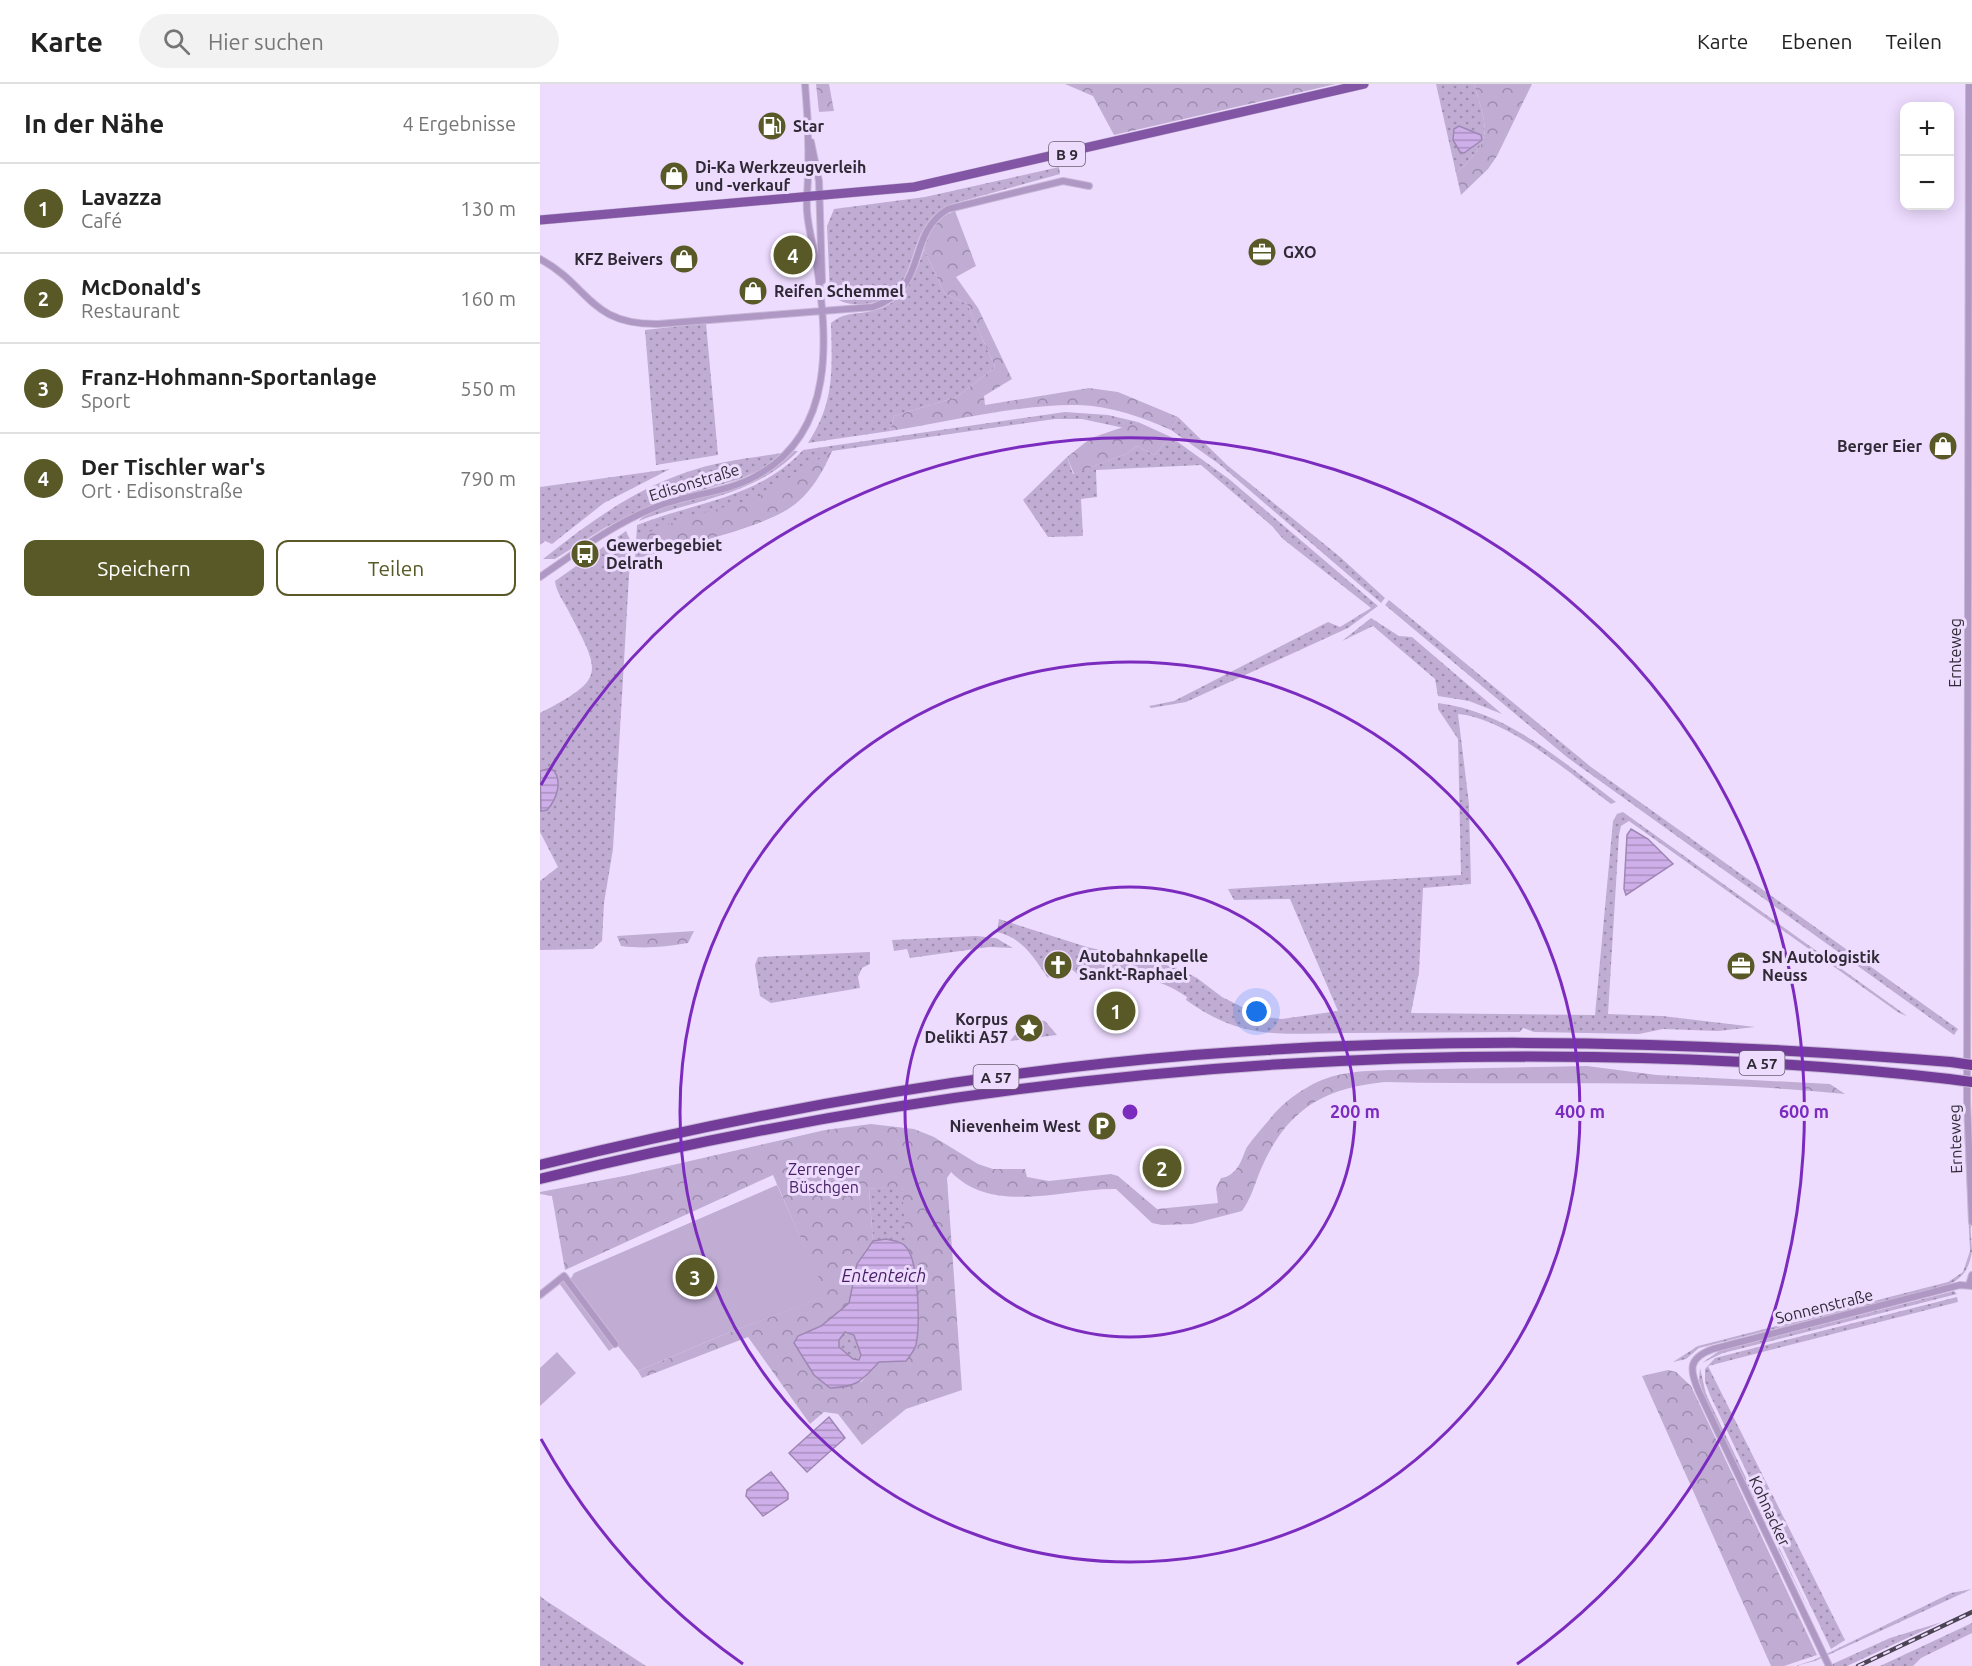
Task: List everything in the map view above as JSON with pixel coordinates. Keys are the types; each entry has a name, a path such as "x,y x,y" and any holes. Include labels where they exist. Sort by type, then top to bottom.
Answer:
{"highway":[{"name":"A 57","path":"540,1165 662,1135 880,1094 1080,1067 1236,1052 1409,1044 1641,1044 1732,1047 1972,1065"},
{"name":"A 57","path":"540,1179 725,1136 873,1109 1104,1077 1238,1065 1415,1057 1550,1056 1731,1061 1881,1071 1972,1082"}],"main road":[{"name":"B 9","path":"540,220 819,197 953,180 1364,84"}],"street":[{"path":"805,84 809,134"},
{"name":"Ernteweg","path":"1970,84 1967,1110 1972,1222"},
{"name":"Edisonstraße","path":"540,577 600,534 628,520 684,497 744,482 766,470 786,455 805,430 819,396 823,376 819,181 809,134"},
{"name":"Edisonstraße","path":"809,134 807,198 821,311"},
{"path":"540,259 603,311 624,322 658,324 873,307 897,294 910,279 926,231 933,220 948,209 1063,181 1089,186"},
{"path":"540,1294 564,1275 615,1344"},
{"path":"1970,1286 1972,1275"},
{"name":"Sonnenstraße","path":"1692,1365 1700,1353 1713,1348 1970,1286"},
{"name":"Kohnacker","path":"1692,1365 1693,1380 1829,1666"}],"green space":[{"path":"816,84 829,84 834,111 819,112"},
{"path":"1065,84 1336,84 1114,135 1093,96"},
{"path":"1436,84 1474,84 1482,112 1484,133 1482,142 1469,161 1456,173"},
{"path":"1474,84 1532,84 1497,156 1488,169 1461,195 1456,173 1477,151 1484,133 1482,112"},
{"path":"1059,167 1060,174 952,204 935,214 924,228 905,276 897,289 884,299 854,304 846,303 830,294 827,226 834,209 925,197"},
{"path":"955,211 976,266 956,277 978,308 1012,379 984,396 985,405 1089,388 1118,392 1178,417 1171,430 1126,413 1078,405 1056,405 1009,410 890,431 894,416 957,397 995,367 967,304 944,293 924,249 928,237 939,221"},
{"path":"924,249 944,293 967,304 995,367 957,397 894,416 890,431 808,443 823,414 830,385 831,323 844,316 879,309 898,298 911,281"},
{"path":"706,323 718,455 656,465 645,330"},
{"path":"1065,412 1108,415 1138,422 1124,428 1082,419 1055,419 832,451 814,483 803,497 788,509 735,531 635,559 637,525 747,489 786,466 803,450"},
{"path":"1178,417 1227,465 1339,556 1385,598 1381,603 1219,464 1171,430"},
{"path":"1138,422 1171,437 1154,455 1137,446 1126,454 1074,474 1067,457 1091,438"},
{"path":"1171,437 1229,479 1378,606 1348,628 1186,702 1151,708 1149,706 1174,701 1328,622 1340,627 1371,608 1283,539 1272,526 1201,465 1096,470 1097,497 1081,499 1083,536 1048,537 1023,500 1067,457 1073,474 1126,454 1137,446 1154,455"},
{"path":"794,451 798,451 763,478 723,495 639,521 658,509 672,504 758,479 783,462"},
{"path":"832,451 814,483 803,497 788,509 735,531 635,559 640,554 642,535 687,517 755,499"},
{"path":"782,453 762,469 740,479 655,504 606,527 555,559 543,559 611,509 667,479 710,465"},
{"path":"670,469 604,503 552,544 545,541 540,545 540,487"},
{"path":"626,531 631,542 613,849 604,903 602,941 593,949 540,950 540,881 558,867 540,832 540,713 577,691 587,682 592,672 587,648 558,592 555,581"},
{"path":"1389,600 1591,767 1958,1029 1954,1035 1568,758 1385,605"},
{"path":"1371,618 1399,636 1412,637 1502,714 1469,701 1438,696 1435,679 1373,626 1342,641"},
{"path":"1438,703 1464,708 1511,727 1554,755 1616,802 1611,804 1518,737 1477,718 1458,714 1469,804 1471,884 1423,888 1419,972 1411,1013 1595,1015 1613,821 1617,814 1623,812 1907,1016 1899,1013 1629,821 1621,826 1619,835 1608,1014 1662,1016 1755,1027 1718,1031 1663,1029 1639,1034 1534,1032 1523,1028 1520,1032 1284,1034 1264,1032 1227,1023 1186,1000 1187,997 1166,985 1145,980 1128,980 1127,970 1106,971 1106,977 1082,978 1061,960 1054,960 1051,966 1054,972 1048,978 1033,956 1021,944 997,932 999,919 1087,947 1175,967 1197,978 1222,997 1262,1017 1282,1019 1338,1011 1290,899 1234,900 1228,889 1461,875 1458,739 1438,709"},
{"path":"694,931 688,943 671,946 621,946 617,936"},
{"path":"976,936 996,938 1013,948 989,947 910,958 907,949 894,951 892,940"},
{"path":"870,952 870,964 862,968 858,977 860,988 771,1003 760,996 755,965 758,957"},
{"path":"1027,1019 1045,1021 1057,1035 1010,1041"},
{"name":"Zerrenger Büschgen","path":"1587,1066 1657,1075 1830,1084 1845,1094 1673,1084 1385,1082 1363,1085 1325,1097 1309,1106 1295,1118 1271,1149 1242,1211 1192,1224 1152,1223 1116,1189 1030,1197 1008,1196 987,1193 968,1185 951,1172 947,1178 962,1390 906,1409 862,1445 838,1414 824,1412 810,1424 748,1337 642,1378 638,1371 725,1334 826,1296 773,1175 565,1270 552,1196 540,1194 540,1192 629,1175 825,1130 871,1124 914,1129 934,1137 978,1164 993,1169 1025,1169 1027,1177 1049,1181 1111,1174 1118,1176 1157,1209 1218,1203 1216,1188 1221,1178 1235,1171 1253,1139 1277,1110 1302,1090 1337,1075 1389,1070","holes":["902,1186 907,1242 917,1292 919,1321 917,1335 906,1361 879,1362 861,1382 798,1336 840,1314 853,1294 861,1258 873,1241 869,1189"]},
{"path":"1963,1106 1972,1251 1967,1268 1958,1279 1948,1285 1699,1348 1686,1359 1673,1362 1698,1346 1948,1282 1963,1272 1970,1251"},
{"path":"777,1185 827,1296 725,1334 638,1371 617,1345 609,1351 559,1283 570,1280 574,1273"},
{"path":"902,1185 908,1249 899,1241 873,1241 869,1189"},
{"path":"1954,1291 1957,1294 1723,1353 1702,1363 1719,1351"},
{"path":"1957,1297 1958,1302 1708,1366 1845,1640 1831,1649 1710,1395 1705,1382 1705,1369 1715,1358"},
{"path":"845,1332 854,1335 861,1355 859,1360 853,1359 839,1347 839,1340"},
{"path":"557,1352 576,1373 540,1406 540,1368"},
{"path":"1700,1368 1706,1394 1815,1623 1705,1398 1699,1380"},
{"path":"1668,1370 1676,1372 1691,1386 1817,1655 1784,1666 1771,1666 1642,1376"},
{"path":"1972,1589 1815,1661 1795,1666 1814,1660 1951,1593"},
{"path":"540,1596 545,1600 646,1666 540,1666"},
{"path":"1942,1622 1847,1666 1828,1666 1890,1638"},
{"path":"1972,1623 1972,1633 1921,1658 1913,1666 1880,1666"}],"water":[{"path":"1459,126 1481,135 1482,140 1464,153 1460,152 1453,140 1454,129"},
{"path":"551,768 557,778 558,789 551,805 547,810 541,811 540,771"},
{"path":"1631,829 1648,839 1673,864 1626,895 1624,889 1627,835"},
{"name":"Ententeich","path":"886,1239 900,1243 907,1248 911,1256 918,1295 916,1345 906,1361 879,1362 858,1382 830,1388 814,1375 794,1343 798,1336 821,1326 849,1303 857,1264 873,1241","holes":["845,1332 854,1335 861,1355 859,1360 853,1359 839,1347 839,1340"]},
{"path":"829,1417 845,1438 807,1472 789,1453"},
{"path":"771,1472 788,1493 788,1499 763,1516 746,1496 747,1490"}],"railway":[{"path":"1858,1666 1972,1612"}],"place":[{"name":"Star","path":"772,126"},
{"name":"Di-Ka Werkzeugverleih und -verkauf","path":"674,176"},
{"name":"GXO","path":"1262,252"},
{"name":"Der Tischler war's","path":"793,255"},
{"name":"KFZ Beivers","path":"684,259"},
{"name":"Reifen Schemmel","path":"753,291"},
{"name":"Berger Eier","path":"1943,446"},
{"name":"Gewerbegebiet Delrath","path":"585,554"},
{"name":"Autobahnkapelle Sankt-Raphael","path":"1058,965"},
{"name":"SN Autologistik Neuss","path":"1741,966"},
{"name":"Lavazza","path":"1116,1011"},
{"name":"Korpus Delikti A57","path":"1029,1028"},
{"name":"Nievenheim West","path":"1102,1126"},
{"name":"McDonald's","path":"1162,1168"},
{"name":"Franz-Hohmann-Sportanlage","path":"695,1277"}]}
